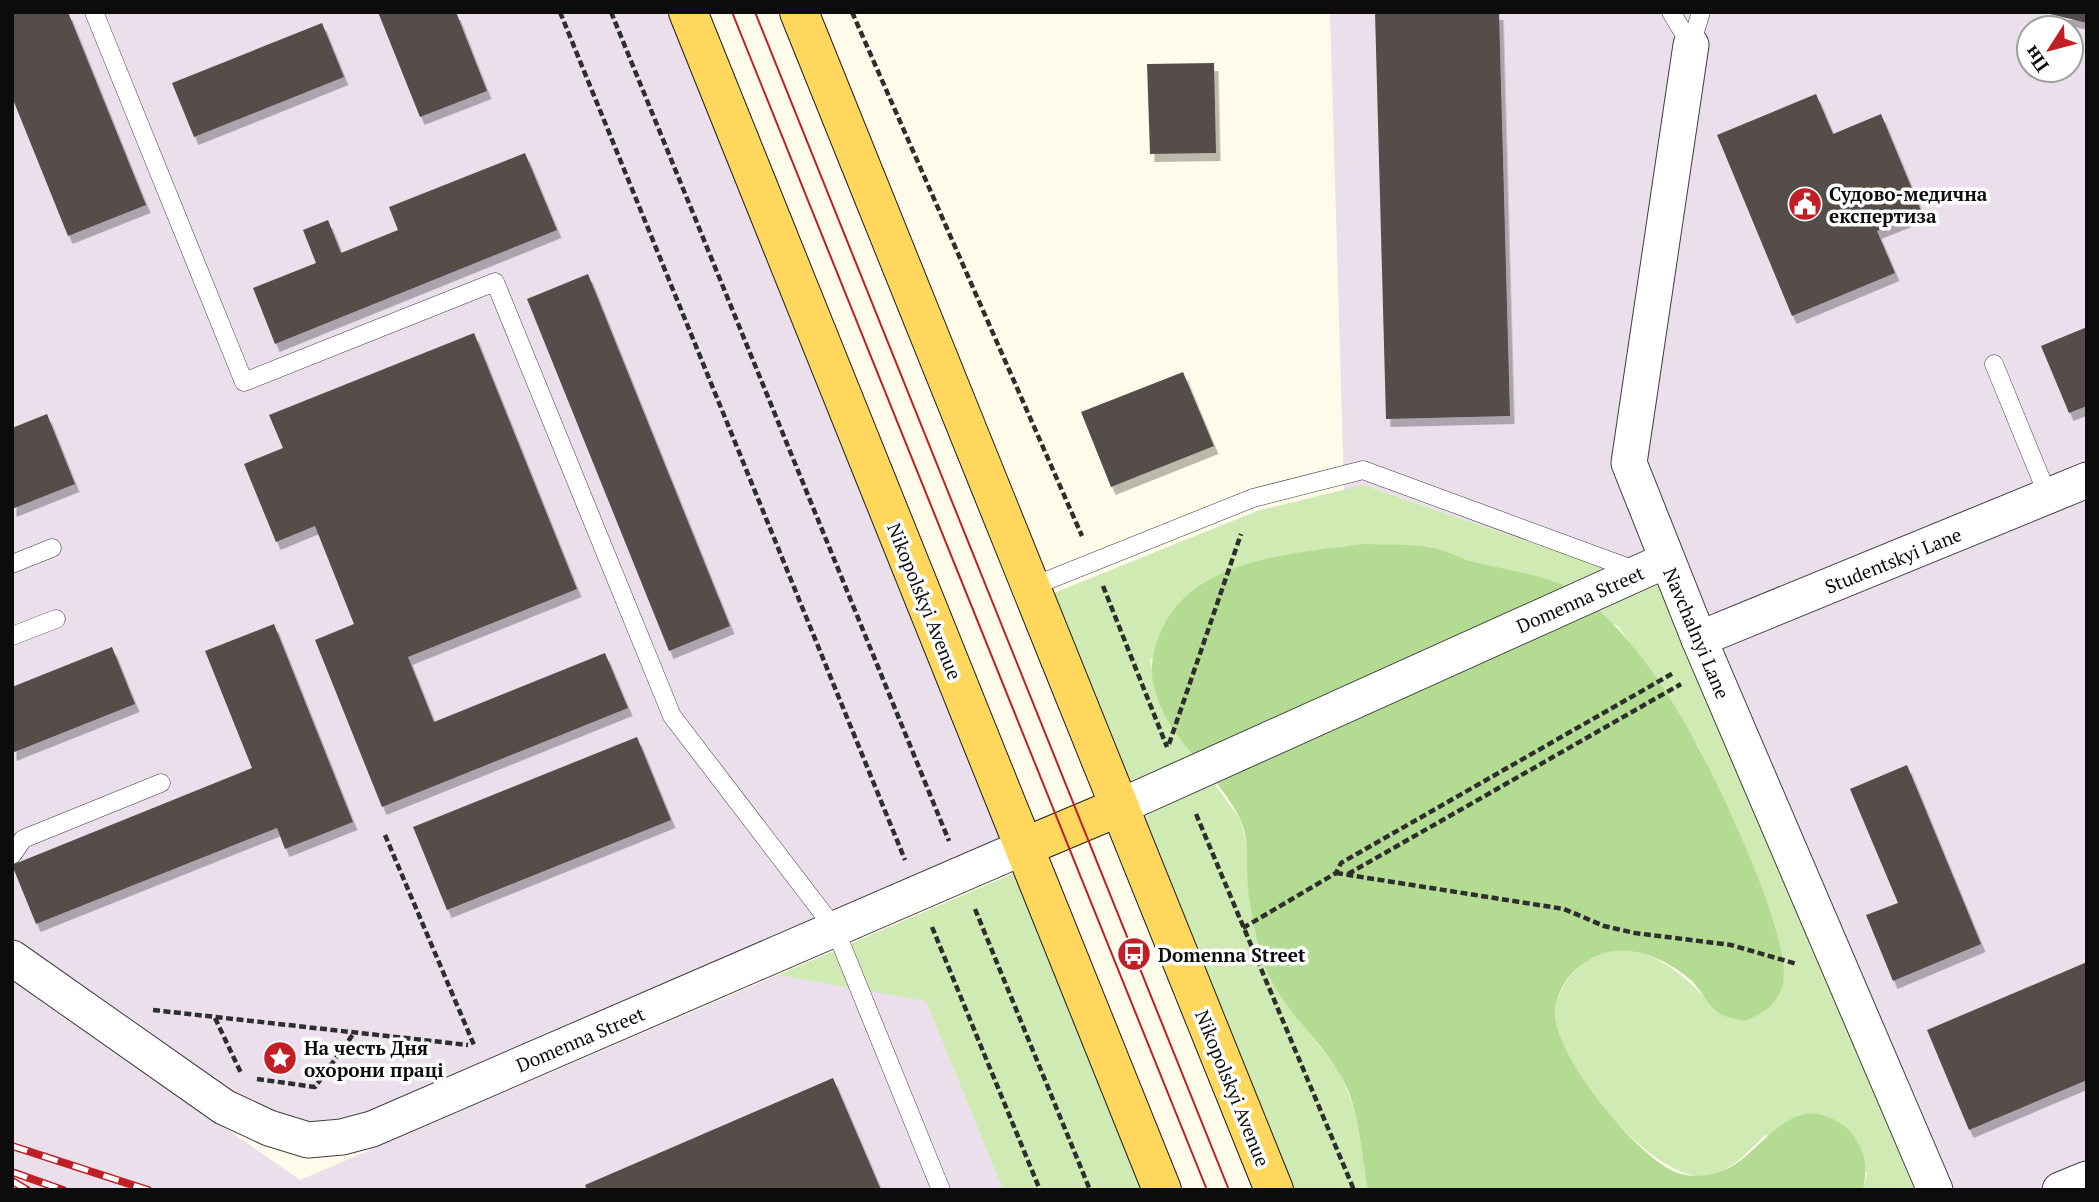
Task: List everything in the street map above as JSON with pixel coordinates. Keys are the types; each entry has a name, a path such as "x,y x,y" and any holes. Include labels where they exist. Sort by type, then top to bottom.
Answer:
{"main road":[{"name":"Nikopolskyi Avenue","path":"688,12 1162,1190"},
{"name":"Nikopolskyi Avenue","path":"799,12 1274,1190"},
{"name":"Domenna Street","path":"1024,847 1119,807"}],"street":[{"name":"Navchalnyi Lane","path":"1691,45 1629,463 1653,566 1705,653 1935,1190"},
{"name":"Studentskyi Lane","path":"1705,653 2087,480"},
{"name":"Domenna Street","path":"1119,807 1653,566"},
{"name":"Domenna Street","path":"12,958 224,1107 269,1128 308,1140 342,1137 372,1129 1024,847"},
{"path":"2060,1190 2087,1178"}],"lane":[{"path":"94,12 244,382 495,282 672,716 835,929 941,1190"},
{"path":"1671,12 1691,45"},
{"path":"1691,45 1701,12"},
{"path":"1994,364 2048,496"},
{"path":"1031,587 1253,498 1363,470 1653,566"},
{"path":"12,564 52,548"},
{"path":"12,636 55,619"},
{"path":"12,855 23,839 161,783"}],"path":[{"path":"560,12 905,860"},
{"path":"611,12 949,842"},
{"path":"852,12 1093,562 1167,748 1253,498"},
{"path":"1243,929 1336,873 1341,863 1705,653"},
{"path":"1347,875 1705,653"},
{"path":"1196,814 1354,1190"},
{"path":"139,1008 474,1046 385,835"},
{"path":"1336,873 1564,909 1604,926 1634,933 1731,945 1771,955 1846,982"},
{"path":"975,908 1090,1190"},
{"path":"932,927 1040,1190"},
{"path":"215,1017 243,1078"},
{"path":"255,1079 314,1087 354,1033"}],"shaded area":[{"path":"12,12 670,12 1005,836 302,1142 12,940"},
{"path":"1330,12 2087,12 2087,1190 1920,1190 1663,588 1363,485 1344,490"},
{"path":"778,975 926,1000 1003,1190 12,1190 12,979 300,1180"}],"green space":[{"path":"1363,485 1663,588 1920,1190 1863,1190 1867,1172 1765,1135 1738,1161 1722,1171 1705,1176 1683,1173 1633,1139 1586,1085 1569,1057 1558,1030 1555,1009 1570,977 1597,955 1617,950 1636,951 1655,958 1690,983 1719,1013 1740,837 1700,750 1673,703 1618,626 1474,562 1431,547 1150,659 1157,698 1182,739 1240,819 1250,859 1248,887 1256,922 1286,1003 1340,1073 1357,1116 1368,1190 1292,1190 1054,593 1257,511"},
{"path":"1365,544 1435,548 1474,562 1558,583 1570,588 1594,606 1620,631 1642,658 1687,726 1744,844 1776,929 1783,963 1782,987 1776,1000 1768,1009 1745,1021 1719,1013 1692,981 1651,956 1616,951 1587,961 1566,981 1555,1009 1557,1028 1567,1051 1600,1102 1621,1127 1661,1164 1678,1173 1693,1176 1714,1174 1734,1165 1791,1119 1818,1114 1833,1119 1850,1131 1862,1152 1865,1166 1863,1190 1368,1190 1356,1115 1346,1086 1330,1059 1279,994 1264,964 1250,904 1246,844 1240,819 1221,789 1173,729 1157,697 1152,674 1154,651 1173,610 1194,590 1218,575 1277,556"},
{"path":"1019,871 1148,1190 1003,1190 926,1001 778,975"}],"building":[{"path":"12,12 68,12 146,205 68,236 12,97"},
{"path":"378,12 456,12 487,91 420,117"},
{"path":"1375,12 1499,12 1510,416 1386,419"},
{"path":"2046,12 2087,12 2087,23 2085,14"},
{"path":"322,23 344,77 194,137 172,83"},
{"path":"1214,63 1216,153 1150,154 1147,64"},
{"path":"1816,94 1833,134 1881,114 1922,213 1877,231 1895,273 1792,316 1717,135"},
{"path":"525,153 557,230 275,344 253,288 316,263 303,230 328,220 341,253 398,230 389,207"},
{"path":"588,274 730,626 669,651 527,299"},
{"path":"2087,327 2087,406 2069,413 2041,346"},
{"path":"474,333 577,589 408,657 434,722 605,653 628,708 382,807 315,640 354,624 315,526 276,542 244,464 283,448 269,415"},
{"path":"1183,372 1214,446 1111,487 1081,412"},
{"path":"47,414 75,484 12,509 12,428"},
{"path":"274,624 353,822 285,849 277,828 36,924 12,865 252,768 205,651"},
{"path":"112,647 135,704 12,753 12,687"},
{"path":"637,737 671,820 447,910 413,827"},
{"path":"1907,765 1981,944 1893,981 1866,915 1898,903 1850,789"},
{"path":"2087,962 2087,1080 1969,1130 1927,1030"},
{"path":"833,1078 881,1190 587,1190 585,1185"}],"tram line":[{"path":"732,12 1207,1190"},
{"path":"755,12 1229,1190"}],"railway":[{"path":"12,1146 148,1190"},
{"path":"12,1172 63,1190"},
{"path":"12,1181 27,1190"}],"place":[{"name":"Судово-медична експертиза","path":"1805,204"},
{"name":"Domenna Street","path":"1134,954"},
{"name":"На честь Дня охорони праці","path":"280,1058"}]}
